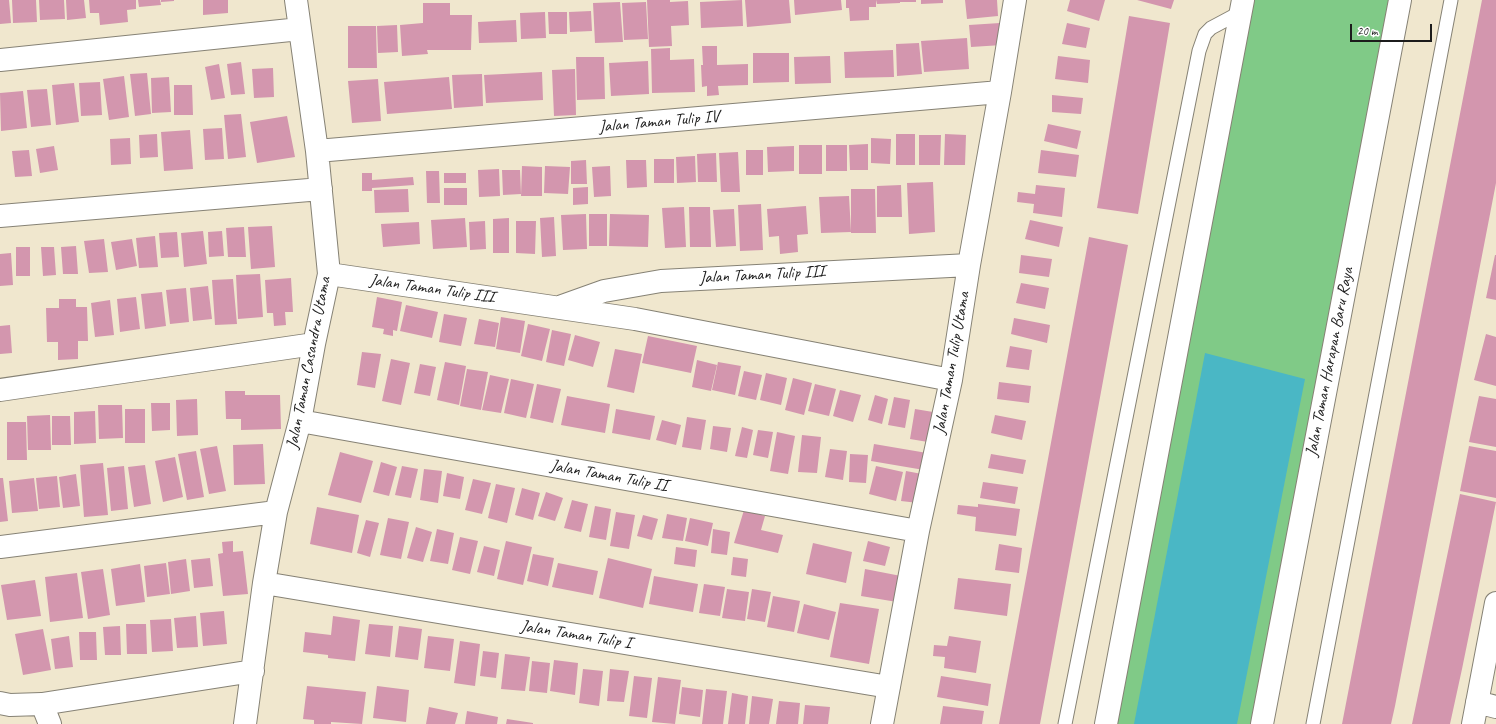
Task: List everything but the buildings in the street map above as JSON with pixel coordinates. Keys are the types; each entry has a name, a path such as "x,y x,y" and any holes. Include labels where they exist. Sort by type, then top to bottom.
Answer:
{"street":[{"name":"Jalan Taman Casandra Utama","path":"244,724 253,671 264,583 276,512 300,420 329,274 317,151 296,0"},
{"name":"Jalan Taman Tulip Utama","path":"882,724 918,531 951,380 969,265 1015,0"},
{"name":"Jalan Taman Harapan Baru Raya","path":"1262,724 1400,0"},
{"path":"1106,724 1242,6"},
{"path":"0,60 300,29"},
{"name":"Jalan Taman Tulip IV","path":"317,151 1000,92"},
{"path":"0,216 321,189"},
{"name":"Jalan Taman Tulip III","path":"559,307 604,291 661,281 969,265"},
{"name":"Jalan Taman Tulip III","path":"329,274 634,319 951,380"},
{"path":"0,390 314,344"},
{"name":"Jalan Taman Tulip II","path":"300,420 918,531"},
{"path":"0,546 276,512"},
{"name":"Jalan Taman Tulip I","path":"264,583 889,687"},
{"path":"1473,724 1487,704 1496,603"},
{"path":"0,703 46,714 253,671"}],"lane":[{"path":"1313,724 1451,0"},
{"path":"1065,724 1199,51 1205,34 1242,6"}],"green space":[{"path":"1244,0 1400,0 1262,724 1107,724"}],"water":[{"path":"1205,353 1305,379 1237,724 1134,724"}]}
